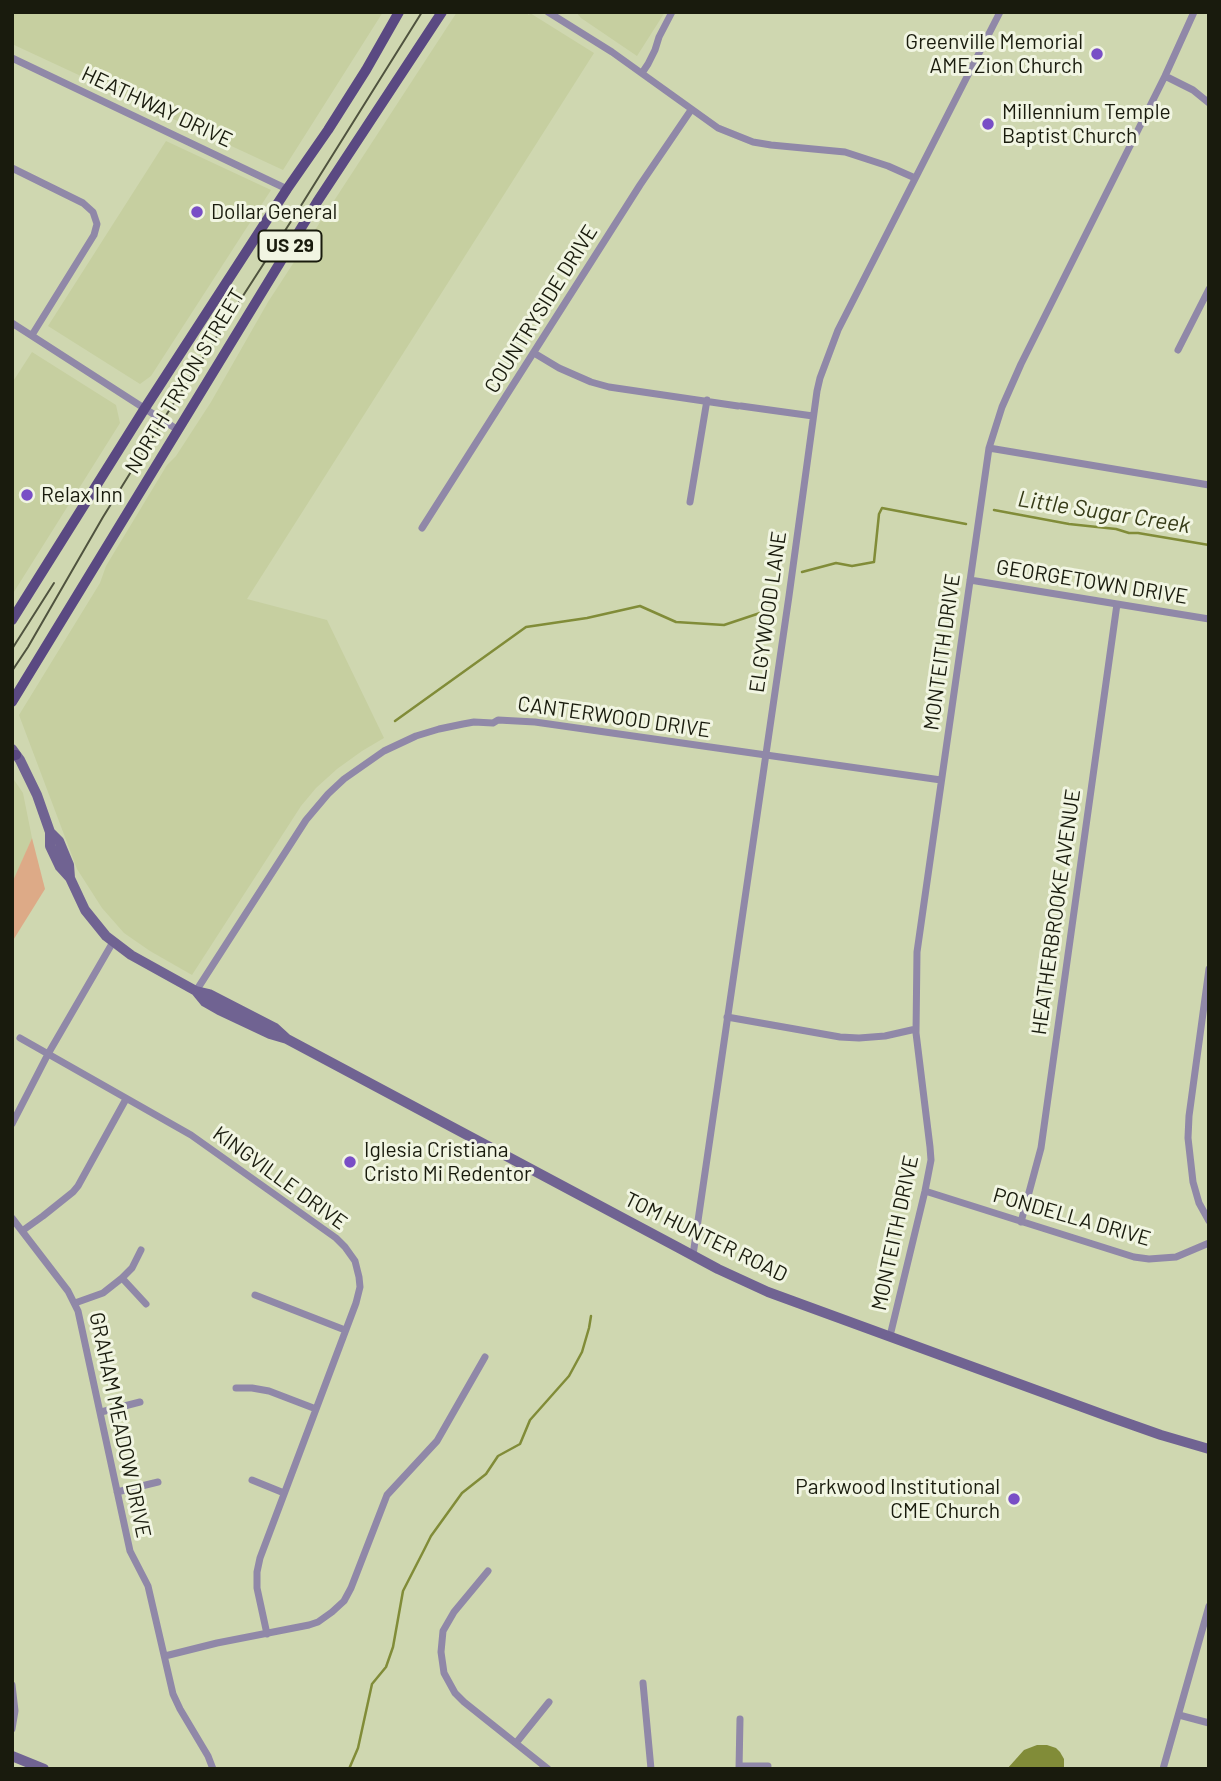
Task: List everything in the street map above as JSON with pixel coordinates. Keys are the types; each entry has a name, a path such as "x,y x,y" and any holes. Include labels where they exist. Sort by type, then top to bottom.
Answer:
{"main road":[{"name":"NORTH TRYON STREET","path":"12,620 145,408 341,110 399,12"},
{"name":"NORTH TRYON STREET","path":"12,702 317,202 442,12"}],"street":[{"path":"548,12 612,52 718,128 753,142 845,152 915,178"},
{"path":"642,74 672,12"},
{"name":"ELGYWOOD LANE","path":"693,1255 820,378 833,341 1000,12"},
{"name":"MONTEITH DRIVE","path":"890,1336 930,1160 916,1030 918,943 989,448 1002,407 1021,364 1165,76 1194,12"},
{"name":"HEATHWAY DRIVE","path":"12,58 287,189"},
{"path":"1165,76 1193,90 1209,103"},
{"name":"COUNTRYSIDE DRIVE","path":"422,528 640,185 691,110"},
{"path":"12,168 83,203 93,212 97,224 94,235 32,335"},
{"path":"1178,350 1209,289"},
{"path":"12,323 178,430"},
{"path":"534,353 559,368 609,387 813,416"},
{"path":"690,502 707,400"},
{"path":"989,448 1209,485"},
{"name":"GEORGETOWN DRIVE","path":"970,580 1209,619"},
{"name":"HEATHERBROOKE AVENUE","path":"1021,1222 1041,1148 1117,604"},
{"name":"CANTERWOOD DRIVE","path":"196,991 293,838 316,807 344,779 369,761 416,736 439,729 474,722 523,721 941,780"},
{"name":"TOM HUNTER ROAD","path":"14,753 37,795 50,832 59,841 69,865 70,878 85,909 113,942 140,961 275,1028 287,1039 693,1255 768,1292 1118,1420 1209,1449"},
{"path":"12,1124 48,1054 113,942"},
{"path":"1209,969 1188,1138 1193,1182 1199,1203 1209,1222"},
{"path":"727,1017 840,1037 876,1037 916,1030"},
{"name":"KINGVILLE DRIVE","path":"20,1038 191,1135 336,1238 355,1261 360,1287 356,1303 260,1558 257,1588 267,1634"},
{"path":"22,1231 78,1186 126,1099"},
{"name":"PONDELLA DRIVE","path":"925,1191 1127,1256 1149,1259 1176,1257 1209,1243"},
{"name":"GRAHAM MEADOW DRIVE","path":"12,1217 75,1303 130,1551 148,1586 176,1701 208,1755 213,1769"},
{"path":"75,1303 103,1293 122,1278 132,1268 141,1250"},
{"path":"122,1278 146,1304"},
{"path":"256,1296 345,1330"},
{"path":"165,1656 318,1622 344,1601 387,1495 437,1441 485,1357"},
{"path":"236,1388 269,1391 316,1409"},
{"path":"101,1412 140,1402"},
{"path":"253,1480 284,1493"},
{"path":"117,1492 158,1482"},
{"path":"488,1571 454,1612 443,1632 444,1673 464,1702 548,1769"},
{"path":"1163,1769 1205,1634 1209,1606"},
{"path":"643,1683 651,1769"},
{"path":"12,1685 15,1711 12,1729"},
{"path":"516,1743 549,1702"},
{"path":"1179,1714 1209,1723"},
{"path":"740,1719 739,1768 768,1766"},
{"path":"12,1756 44,1769"}],"shaded area":[{"path":"12,12 383,12 283,170 12,44"},
{"path":"457,12 530,13 594,53 247,599 327,620 384,738 337,769 301,806 192,975 124,933 102,908 77,869 19,715 100,583 106,566 167,465 176,456 211,402 268,302"},
{"path":"576,12 665,12 637,56"},
{"path":"166,141 271,190 151,376 140,384 48,326"},
{"path":"32,352 116,405 120,423 12,595 12,383"},
{"path":"12,777 23,793 32,838 13,883"},
{"path":"32,838 45,889 12,942 12,883"},
{"path":"1037,1745 1056,1748 1064,1759 1064,1769 1007,1769 1024,1750"}],"waterway":[{"name":"Little Sugar Creek","path":"802,572 836,563 852,566 874,562 882,508 966,524"},
{"name":"Little Sugar Creek","path":"994,510 1209,545"},
{"name":"Little Sugar Creek","path":"395,721 526,627 587,618 640,606 676,622 724,625 766,611"},
{"path":"349,1769 358,1748 372,1684 386,1667 393,1647 403,1591 431,1536 462,1493 486,1474 498,1456 520,1444 530,1420 569,1376 582,1352 591,1316"}],"tram line":[{"path":"12,671 163,420 422,12"},
{"path":"12,649 54,583"}],"place":[{"name":"Greenville Memorial AME Zion Church","path":"1097,54"},
{"name":"Millennium Temple Baptist Church","path":"988,124"},
{"name":"Dollar General","path":"197,212"},
{"name":"Relax Inn","path":"27,495"},
{"name":"Iglesia Cristiana Cristo Mi Redentor","path":"350,1162"},
{"name":"Parkwood Institutional CME Church","path":"1014,1499"}]}
